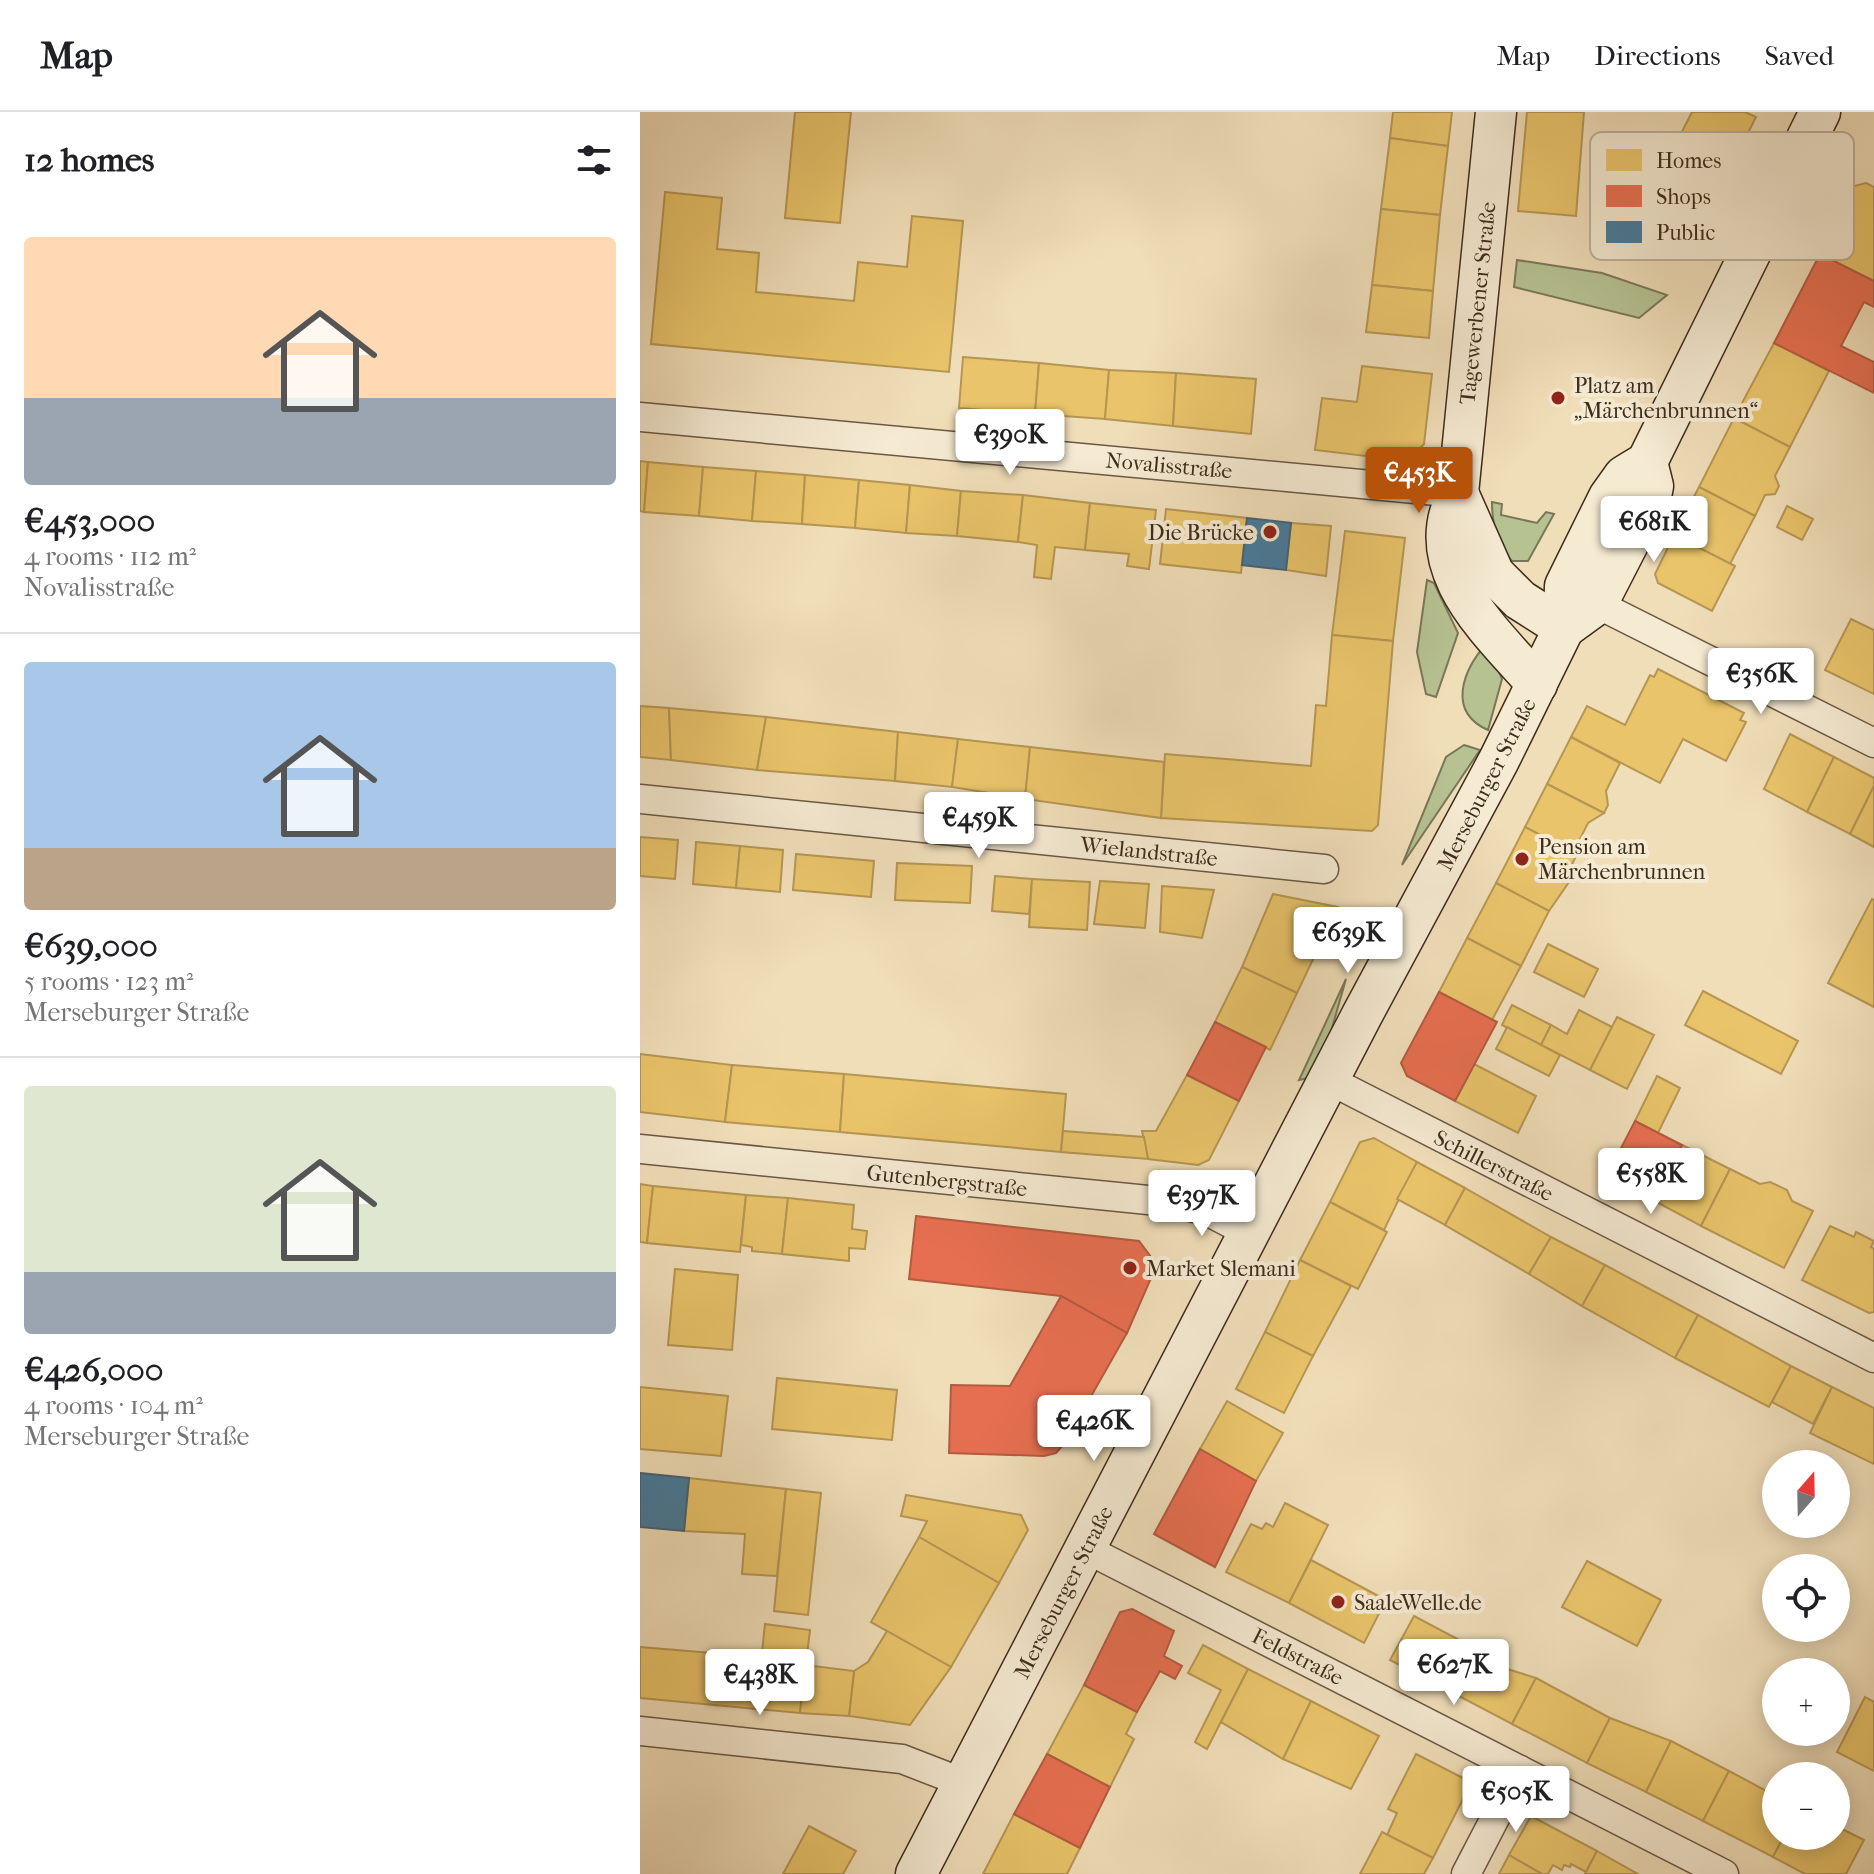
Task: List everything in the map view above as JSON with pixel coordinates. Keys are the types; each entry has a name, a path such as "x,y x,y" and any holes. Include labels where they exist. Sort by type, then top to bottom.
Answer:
{"main road":[{"name":"Tagewerbener Straße","path":"1496,112 1458,493 1446,530 1459,589 1476,615 1537,684"},
{"name":"Merseburger Straße","path":"1810,132 1820,112"},
{"name":"Merseburger Straße","path":"916,1874 1537,684 1564,628 1565,586 1597,521 1624,476 1647,462 1747,260"},
{"name":"Merseburger Straße","path":"1564,628 1597,604 1650,501 1653,486 1647,462"},
{"path":"1458,493 1494,574 1520,600 1564,628"}],"street":[{"name":"Novalisstraße","path":"640,417 1458,493"},
{"path":"1597,604 1874,743"},
{"name":"Wielandstraße","path":"640,799 1324,869"},
{"name":"Schillerstraße","path":"1329,1080 1874,1358"},
{"name":"Gutenbergstraße","path":"640,1149 1168,1202 1207,1211 1249,1233"},
{"name":"Feldstraße","path":"1086,1549 1724,1874"},
{"path":"640,1731 902,1759 964,1783"},
{"path":"1466,1874 1520,1770"}],"green space":[{"path":"1517,260 1602,273 1667,295 1639,318 1514,287"},
{"path":"1492,502 1502,504 1501,515 1537,523 1546,512 1554,514 1528,561 1512,561 1503,548 1494,526"},
{"path":"1427,580 1434,583 1458,633 1436,697 1426,694 1417,652"},
{"path":"1487,643 1502,679 1488,730 1475,722 1463,702 1466,678"},
{"path":"1464,745 1480,750 1402,865 1446,757"},
{"path":"1346,979 1328,1042 1313,1077 1299,1080"}],"building: Homes":[{"path":"795,112 851,112 840,223 785,218"},
{"path":"1393,112 1452,112 1448,146 1390,138"},
{"path":"1527,112 1584,112 1576,216 1518,211"},
{"path":"1692,112 1745,112 1756,117 1748,132 1682,132"},
{"path":"1390,138 1448,146 1440,215 1381,209"},
{"path":"1866,183 1874,187 1874,281 1832,260 1854,260 1854,186"},
{"path":"665,192 722,198 717,249 759,253 756,292 854,301 858,262 907,267 912,216 963,221 949,372 651,344"},
{"path":"1381,209 1440,215 1433,291 1372,285"},
{"path":"1372,285 1433,291 1429,338 1366,332"},
{"path":"1774,343 1829,371 1790,447 1734,418"},
{"path":"963,357 1039,363 1035,414 959,408"},
{"path":"1039,363 1109,370 1105,419 1035,414"},
{"path":"1362,366 1432,374 1424,444 1408,461 1315,450 1322,398 1357,402"},
{"path":"1109,370 1176,373 1173,426 1105,419"},
{"path":"1176,373 1256,379 1251,434 1173,426"},
{"path":"1734,418 1790,447 1775,476 1779,486 1775,494 1765,495 1755,516 1699,487"},
{"path":"640,461 648,462 644,512 640,511"},
{"path":"648,462 703,467 699,516 644,512"},
{"path":"703,467 756,471 752,521 699,516"},
{"path":"756,471 805,475 802,524 752,521"},
{"path":"805,475 859,480 855,528 802,524"},
{"path":"859,480 910,485 906,533 855,528"},
{"path":"910,485 961,491 957,536 906,533"},
{"path":"1699,487 1755,516 1730,564 1674,535"},
{"path":"961,491 1023,495 1018,542 957,536"},
{"path":"1023,495 1090,503 1085,550 1055,547 1051,579 1034,577 1037,545 1018,542"},
{"path":"1090,503 1156,510 1149,569 1127,566 1129,554 1085,550"},
{"path":"1787,506 1813,519 1802,540 1777,527"},
{"path":"1166,509 1247,518 1241,573 1160,564"},
{"path":"1291,523 1331,526 1326,576 1286,570"},
{"path":"1345,531 1405,538 1393,641 1332,635"},
{"path":"1674,535 1735,566 1712,611 1658,583 1655,574"},
{"path":"1851,619 1874,630 1874,694 1825,670"},
{"path":"1332,635 1393,641 1378,825 1372,831 1161,818 1165,754 1311,766 1316,705 1326,706"},
{"path":"1658,669 1744,713 1740,720 1746,722 1726,761 1683,739 1660,783 1571,737 1587,706 1625,725 1650,675 1654,677"},
{"path":"640,706 669,708 671,760 640,757"},
{"path":"669,708 766,717 757,770 671,760"},
{"path":"766,717 898,732 895,781 757,770"},
{"path":"898,732 958,739 952,787 895,781"},
{"path":"1790,734 1834,757 1807,812 1764,789"},
{"path":"1571,737 1620,763 1606,791 1608,805 1604,813 1547,784"},
{"path":"958,739 1030,747 1025,799 952,787"},
{"path":"1030,747 1164,762 1161,818 1025,799"},
{"path":"1834,757 1874,778 1874,786 1850,834 1807,812"},
{"path":"1547,784 1604,813 1588,823 1573,853 1525,827"},
{"path":"1874,786 1874,847 1850,834"},
{"path":"1525,827 1577,854 1567,875 1569,882 1549,911 1496,883"},
{"path":"640,837 678,840 675,879 640,876"},
{"path":"696,842 740,846 736,888 693,884"},
{"path":"740,846 783,850 780,892 736,888"},
{"path":"796,854 874,861 871,897 793,890"},
{"path":"897,863 972,866 970,903 895,900"},
{"path":"995,876 1032,879 1029,914 992,911"},
{"path":"1032,879 1090,882 1087,930 1029,927"},
{"path":"1100,881 1149,884 1145,928 1094,924"},
{"path":"1496,883 1549,911 1521,966 1467,938"},
{"path":"1162,886 1214,890 1202,938 1160,932"},
{"path":"1273,894 1338,907 1297,993 1242,967"},
{"path":"1874,900 1874,1007 1828,983"},
{"path":"1467,938 1521,966 1492,1020 1439,992"},
{"path":"1548,944 1598,969 1584,997 1534,972"},
{"path":"1242,967 1297,993 1270,1050 1215,1022"},
{"path":"1703,991 1798,1041 1781,1074 1685,1025"},
{"path":"1512,1005 1551,1025 1541,1045 1502,1025"},
{"path":"1579,1010 1612,1027 1590,1070 1541,1045 1551,1025 1567,1034"},
{"path":"1617,1017 1654,1035 1627,1089 1590,1070"},
{"path":"1507,1027 1560,1055 1549,1076 1496,1049"},
{"path":"640,1054 732,1065 725,1122 640,1112"},
{"path":"1474,1064 1536,1096 1518,1133 1455,1101"},
{"path":"732,1065 844,1074 840,1132 725,1122"},
{"path":"844,1074 1066,1094 1061,1152 840,1132"},
{"path":"1187,1075 1239,1101 1209,1160 1198,1165 1148,1159 1142,1131 1156,1131"},
{"path":"1657,1076 1680,1088 1658,1133 1635,1121"},
{"path":"1063,1131 1144,1137 1148,1159 1061,1152"},
{"path":"1374,1138 1417,1162 1384,1230 1330,1202 1360,1142"},
{"path":"1682,1145 1730,1169 1701,1226 1653,1200"},
{"path":"1417,1162 1465,1188 1445,1225 1397,1199"},
{"path":"1730,1169 1760,1184 1770,1182 1787,1190 1792,1201 1813,1211 1784,1268 1701,1226"},
{"path":"640,1184 653,1186 647,1243 640,1242"},
{"path":"653,1186 746,1195 740,1252 647,1243"},
{"path":"1465,1188 1551,1237 1529,1274 1445,1225"},
{"path":"746,1195 788,1198 782,1254 752,1251 752,1247 741,1245"},
{"path":"788,1198 854,1205 852,1229 867,1231 865,1249 849,1248 849,1261 782,1254"},
{"path":"1330,1202 1387,1232 1358,1289 1300,1260"},
{"path":"1830,1226 1854,1237 1856,1232 1874,1241 1871,1247 1874,1249 1874,1312 1869,1313 1802,1280"},
{"path":"1551,1237 1605,1265 1582,1306 1529,1274"},
{"path":"1300,1260 1351,1286 1313,1356 1265,1332"},
{"path":"1605,1265 1698,1315 1675,1358 1582,1306"},
{"path":"675,1269 738,1275 732,1350 668,1345"},
{"path":"1698,1315 1791,1366 1769,1407 1675,1358"},
{"path":"1265,1332 1313,1356 1284,1413 1236,1389"},
{"path":"1791,1366 1832,1387 1813,1424 1772,1402"},
{"path":"777,1378 897,1390 892,1440 772,1429"},
{"path":"640,1387 728,1396 721,1456 640,1449"},
{"path":"1832,1387 1874,1408 1874,1464 1850,1450 1810,1433"},
{"path":"1227,1401 1283,1433 1256,1481 1200,1449"},
{"path":"689,1478 786,1489 777,1576 742,1574 745,1534 684,1531"},
{"path":"786,1489 821,1493 808,1615 774,1611"},
{"path":"906,1495 1021,1515 1028,1530 999,1583 919,1537 927,1521 901,1516"},
{"path":"1285,1503 1328,1525 1289,1603 1226,1572 1251,1524 1262,1529 1266,1523 1273,1527"},
{"path":"919,1537 999,1583 951,1667 871,1622"},
{"name":"SaaleWelle.de","path":"1311,1560 1386,1600 1364,1643 1289,1603"},
{"path":"1587,1561 1661,1600 1637,1646 1562,1607"},
{"path":"1414,1616 1480,1651 1457,1695 1390,1660"},
{"path":"765,1624 810,1630 800,1713 756,1709"},
{"path":"887,1631 951,1667 910,1725 849,1716 854,1671 868,1662"},
{"path":"1203,1645 1248,1669 1207,1749 1195,1742 1221,1690 1188,1673"},
{"path":"640,1647 760,1657 756,1709 640,1698"},
{"path":"1476,1659 1536,1678 1512,1724 1457,1695"},
{"path":"805,1665 854,1671 849,1716 800,1713"},
{"path":"1248,1669 1311,1701 1283,1759 1221,1722"},
{"path":"1536,1678 1610,1718 1587,1763 1512,1724"},
{"path":"1084,1685 1137,1712 1126,1734 1134,1739 1110,1787 1047,1754"},
{"path":"1865,1697 1874,1702 1874,1771 1837,1752 1840,1746 1850,1746 1850,1726"},
{"path":"1311,1701 1379,1736 1351,1789 1283,1759"},
{"path":"1610,1718 1671,1741 1646,1792 1587,1763"},
{"path":"1671,1741 1729,1771 1703,1821 1646,1792"},
{"path":"1416,1754 1463,1778 1466,1793 1433,1858 1387,1835 1397,1813 1388,1809"},
{"path":"1729,1771 1762,1789 1762,1850 1777,1850 1773,1857 1703,1821"},
{"path":"1014,1814 1080,1848 1067,1874 983,1874"},
{"path":"1531,1816 1597,1851 1586,1872 1571,1864 1570,1867 1564,1865 1562,1870 1553,1865 1548,1874 1542,1874 1509,1855"},
{"path":"809,1826 856,1851 843,1874 783,1874"},
{"path":"1382,1832 1433,1858 1424,1874 1360,1874"},
{"path":"1850,1833 1864,1840 1846,1874 1805,1874 1773,1857 1777,1850 1850,1850"},
{"path":"1597,1851 1638,1874 1585,1874"},
{"path":"1509,1855 1542,1874 1499,1874"}],"building: Shops":[{"path":"1817,260 1832,260 1874,281 1874,307 1864,302 1841,346 1874,362 1874,393 1774,343"},
{"path":"1439,992 1497,1022 1455,1101 1407,1076 1401,1063"},
{"path":"1215,1022 1266,1047 1239,1101 1187,1075"},
{"path":"1635,1121 1682,1145 1653,1200 1606,1177"},
{"path":"916,1216 1139,1241 1154,1261 1155,1269 1127,1333 1061,1296 909,1279"},
{"path":"1061,1296 1127,1333 1064,1444 1056,1453 1044,1456 949,1453 951,1385 1010,1386"},
{"path":"1200,1449 1256,1481 1215,1567 1154,1534"},
{"path":"1132,1609 1174,1631 1164,1656 1182,1666 1175,1679 1160,1671 1137,1712 1084,1685 1120,1612"},
{"path":"1047,1754 1110,1787 1080,1848 1014,1814"}],"building: Public":[{"path":"1247,518 1291,523 1286,570 1242,565"},
{"path":"640,1473 689,1478 684,1531 640,1527"}],"place":[{"name":"Platz am „Märchenbrunnen“","path":"1558,398"},
{"name":"Die Brücke","path":"1270,532"},
{"name":"Pension am Märchenbrunnen","path":"1522,859"},
{"name":"Market Slemani","path":"1130,1268"},
{"name":"SaaleWelle.de","path":"1338,1602"}]}
